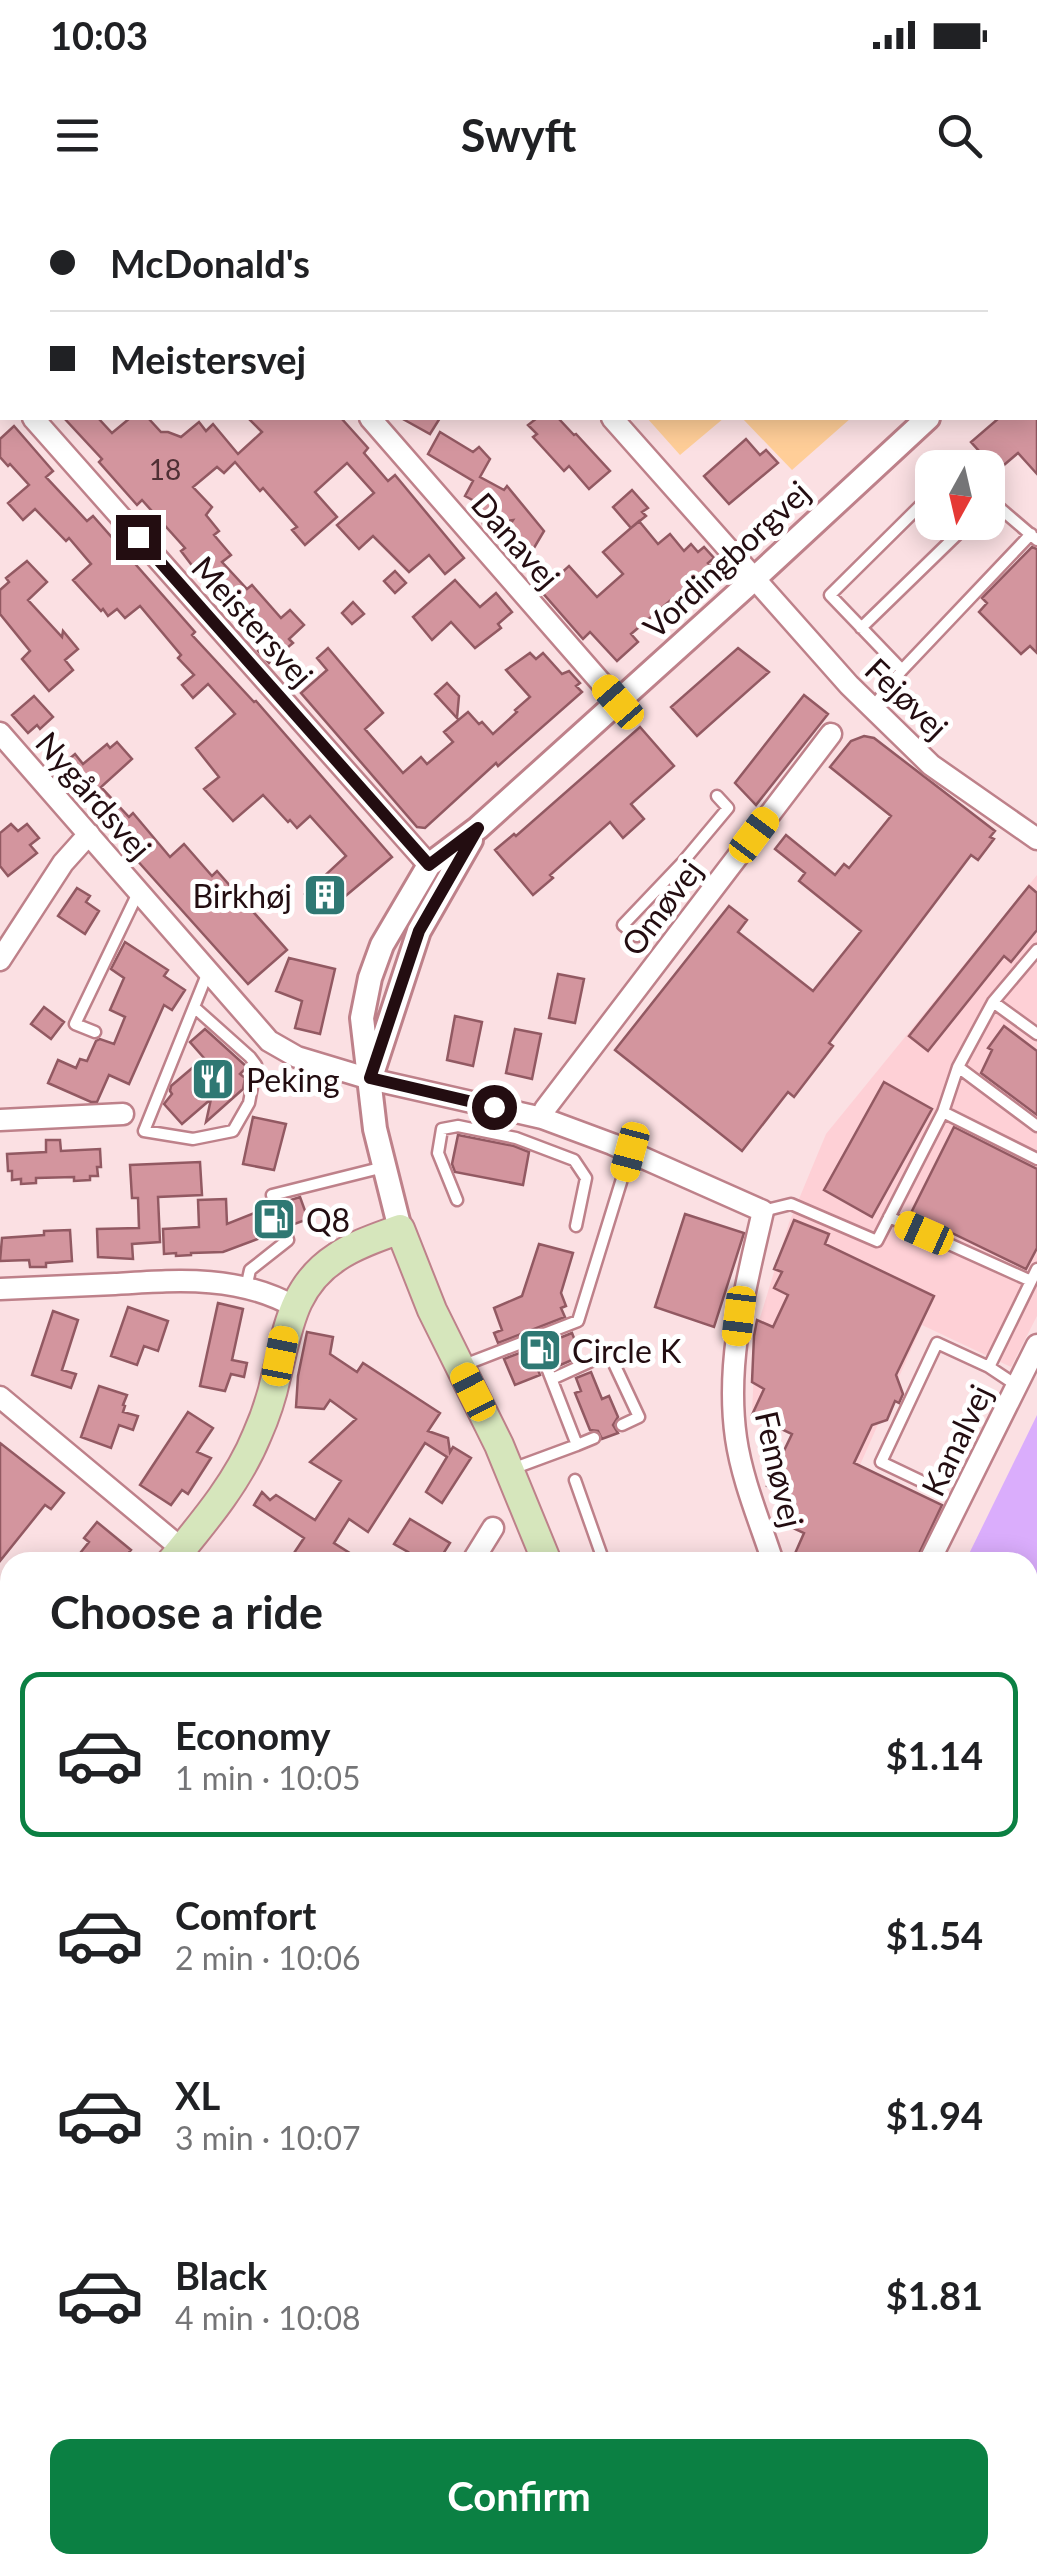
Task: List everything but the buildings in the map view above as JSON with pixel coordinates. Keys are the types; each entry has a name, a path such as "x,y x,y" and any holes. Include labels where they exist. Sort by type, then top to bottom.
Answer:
{"main road":[{"path":"180,1552 229,1487 256,1438 276,1379 285,1332 314,1277 335,1257 400,1230 432,1310 509,1470 543,1552"}],"street":[{"name":"Meistersvej","path":"35,420 429,865"},
{"name":"Danavej","path":"372,420 618,702"},
{"name":"Fejøvej","path":"614,420 872,708 931,765 1037,839"},
{"name":"Vordingborgvej","path":"400,1230 375,1129 362,1018 382,945 429,865 478,828 926,420"},
{"name":"Nygårdsvej","path":"0,733 269,1041 296,1058 542,1118 764,1211"},
{"name":"Omøvej","path":"542,1118 831,734"},
{"name":"Vordingborgvej","path":"370,1078 419,931 478,828"},
{"path":"0,960 63,863 89,834"},
{"path":"1,1115 123,1114"},
{"name":"Femøvej","path":"764,1211 739,1316 732,1374 736,1438 770,1552"},
{"path":"0,1289 193,1280 272,1294 295,1307"},
{"name":"Kanalvej","path":"933,1552 1037,1345"},
{"path":"0,1397 173,1552"},
{"path":"478,1552 493,1528"}],"lane":[{"path":"902,670 830,595 915,511"},
{"path":"872,708 902,670 1034,537 1005,514"},
{"path":"861,628 951,540"},
{"path":"637,936 623,925 728,808 716,796"},
{"path":"682,863 714,888"},
{"path":"95,1032 75,1024 139,892"},
{"path":"764,1211 791,1204 877,1241 943,1112 958,1067 993,1002 1037,950"},
{"path":"194,1007 256,1065 249,1102 233,1130 193,1139 144,1132 208,971"},
{"path":"993,1002 1037,1034"},
{"path":"958,1067 1037,1126"},
{"path":"943,1112 1037,1159"},
{"path":"457,1200 438,1154 442,1129 458,1126 516,1138 574,1160 586,1178 576,1226"},
{"path":"460,1366 578,1321 630,1152"},
{"path":"246,1288 250,1270 288,1240 272,1195 385,1167"},
{"path":"889,1217 1030,1281"},
{"path":"985,1365 1037,1269"},
{"path":"536,1337 577,1444"},
{"path":"925,1483 882,1462 937,1343 985,1365 1016,1386"},
{"path":"552,1379 609,1353 639,1417 622,1425"},
{"path":"509,1470 594,1438"},
{"path":"575,1480 600,1552"}],"shaded area":[{"path":"649,420 722,420 680,455"},
{"path":"744,420 849,420 792,470"},
{"path":"1037,875 1037,1316 1011,1367 922,1325 860,1465 752,1412 756,1331 789,1223 826,1134"},
{"path":"1037,1415 1037,1552 970,1552"}],"place":[{"name":"Birkhøj","path":"325,895"},
{"name":"Peking","path":"213,1079"},
{"name":"Q8","path":"274,1219"},
{"name":"Circle K","path":"540,1350"}],"route":[{"path":"138,537 429,865 478,828 419,931 370,1078 494,1107"}]}
